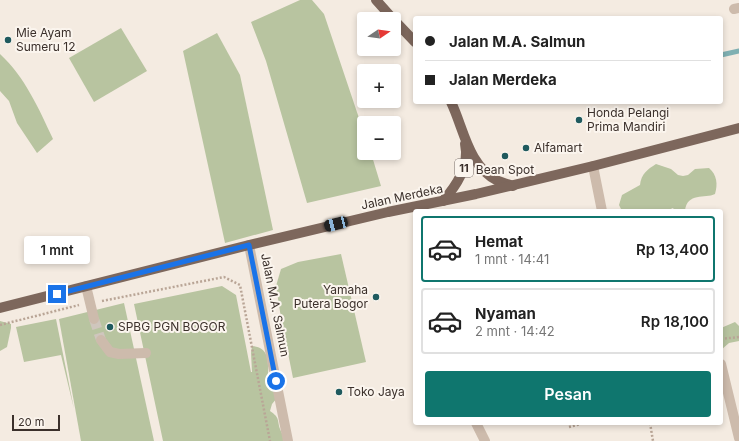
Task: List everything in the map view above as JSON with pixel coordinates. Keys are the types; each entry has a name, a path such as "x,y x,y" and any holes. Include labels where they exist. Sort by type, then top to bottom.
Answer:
{"main road":[{"path":"376,0 387,12"},
{"path":"401,27 413,40"},
{"name":"11","path":"443,201 456,186 464,168 466,148 452,104"},
{"name":"Jalan Merdeka","path":"413,209 430,207 443,201 513,186 739,128"},
{"path":"461,129 474,159 484,172 498,181 513,186"},
{"name":"Jalan Merdeka","path":"0,308 249,245 388,212 413,209"}],"street":[{"path":"593,166 602,209"},
{"name":"Jalan M.A. Salmun","path":"249,245 288,441"},
{"path":"86,286 94,319"},
{"path":"101,340 110,352 119,354 146,353"},
{"path":"723,372 739,438"},
{"path":"477,425 485,441"}],"path":[{"path":"0,325 91,303 224,277 240,284 270,441"},
{"path":"723,339 739,337"},
{"path":"569,427 576,425"},
{"path":"650,425 653,441"}],"green space":[{"path":"300,0 312,0 324,14 358,116 357,116 357,160 373,160 381,186 307,203 266,61 251,22"},
{"path":"121,28 147,71 94,102 69,58"},
{"path":"217,33 240,75 273,230 225,243 183,51"},
{"path":"0,54 17,73 31,94 53,139 37,153 17,123 9,101 0,91"},
{"path":"656,164 671,169 678,175 683,176 688,175 695,169 709,168 714,174 716,180 715,194 697,197 689,201 685,209 621,209 619,205 622,195 640,185 643,175"},
{"path":"341,254 366,362 293,378 276,286 281,269 298,262"},
{"path":"222,286 236,295 251,372 252,346 258,347 265,353 268,363 268,379 274,384 277,398 272,404 270,411 277,417 281,430 287,441 163,441 134,304"},
{"path":"124,303 154,441 81,441 59,319"},
{"path":"56,319 74,409 61,355 24,362 16,327"},
{"path":"0,321 11,324 11,328 7,347 0,351"},
{"path":"735,322 739,326 739,341 729,343 723,348 723,327"}],"waterway":[{"path":"723,55 739,51"}],"tunnel":[{"path":"94,319 101,340"}],"place":[{"name":"Mie Ayam Sumeru 12","path":"8,40"},
{"name":"Honda Pelangi Prima Mandiri","path":"579,120"},
{"name":"Alfamart","path":"526,148"},
{"name":"Bean Spot","path":"505,156"},
{"name":"Yamaha Putera Bogor","path":"376,297"},
{"name":"SPBG PGN BOGOR","path":"110,327"},
{"name":"Toko Jaya","path":"339,392"}],"route":[{"path":"57,294 249,245 276,381"}]}
